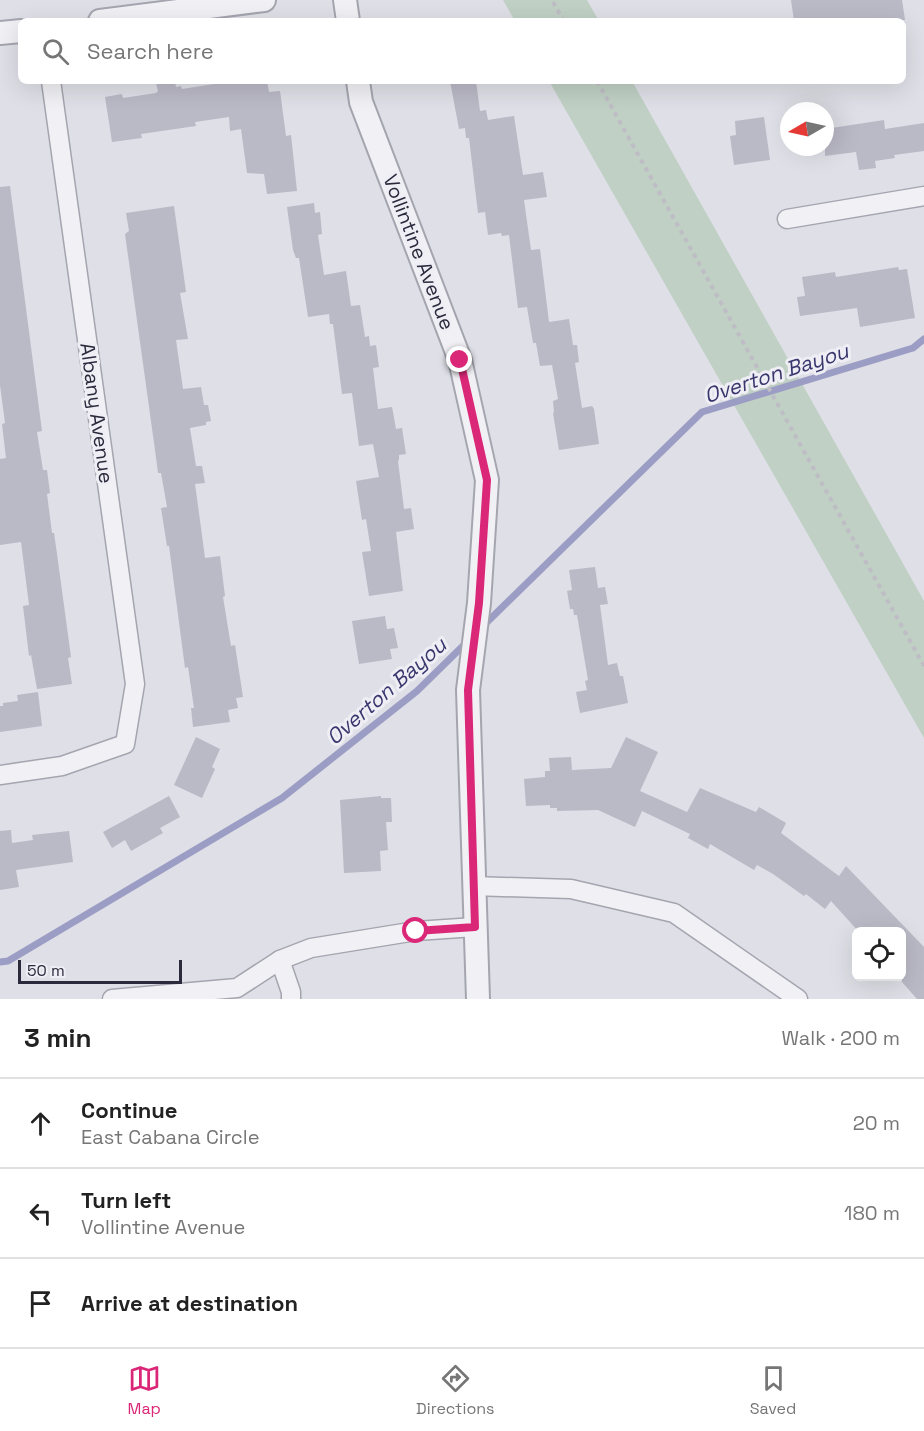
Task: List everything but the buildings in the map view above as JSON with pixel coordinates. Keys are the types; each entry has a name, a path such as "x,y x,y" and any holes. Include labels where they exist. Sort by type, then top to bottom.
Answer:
{"street":[{"path":"123,18 264,0"},
{"path":"345,0 348,18"},
{"path":"0,33 18,30"},
{"name":"Albany Avenue","path":"0,775 62,766 125,744 135,684 51,84"},
{"name":"Vollintine Avenue","path":"358,84 361,102 460,360 487,480 479,603 468,690 478,999"},
{"path":"787,219 924,196"},
{"path":"474,886 571,889 674,913 798,999"},
{"path":"114,999 237,988 280,960 311,948 416,931 475,927"},
{"path":"280,960 291,992 291,999"}],"path":[{"path":"553,2 562,18"},
{"path":"599,84 924,666"}],"green space":[{"path":"503,0 587,0 597,18 513,18"},
{"path":"551,84 634,84 924,601 924,738"}],"waterway":[{"name":"Overton Bayou","path":"482,627 702,412 913,348 924,339"},
{"name":"Overton Bayou","path":"0,962 8,961 282,798 417,691 468,641"}],"route":[{"path":"416,931 475,927 468,690 479,603 487,480 460,360"}]}
